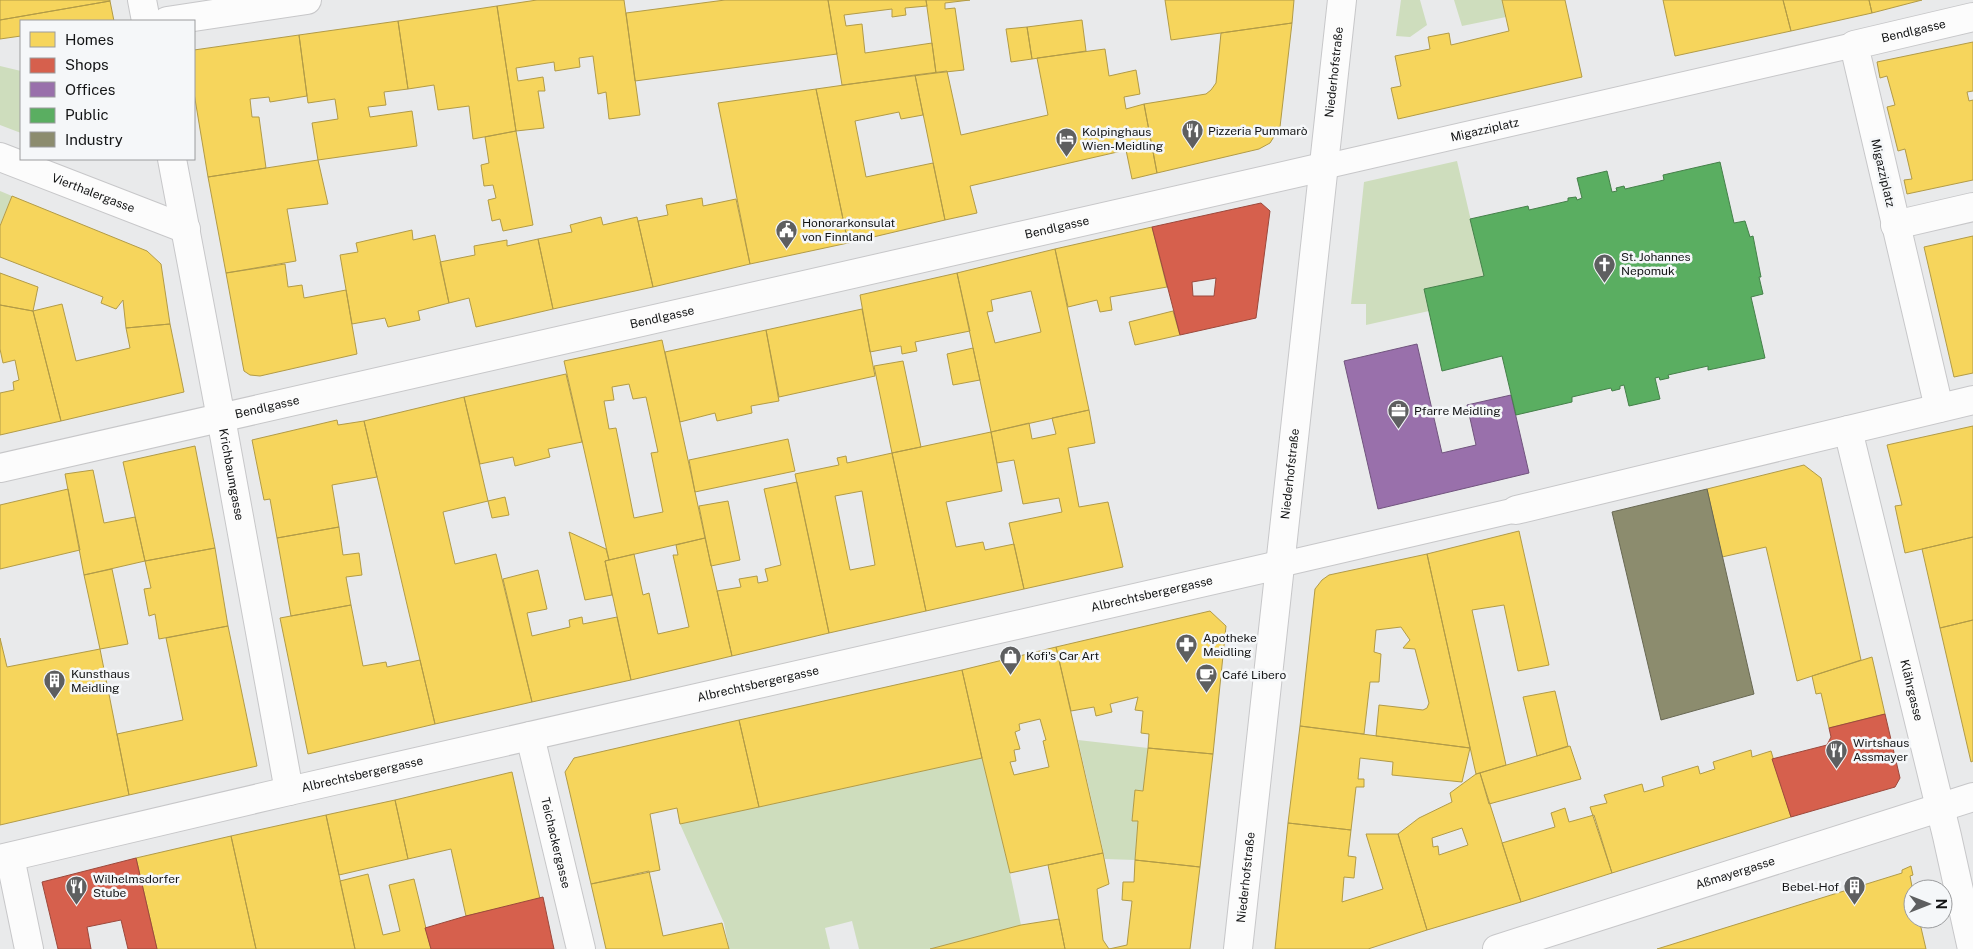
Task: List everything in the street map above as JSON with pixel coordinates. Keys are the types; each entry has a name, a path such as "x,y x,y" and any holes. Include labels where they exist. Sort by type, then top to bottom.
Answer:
{"street":[{"path":"142,0 146,20"},
{"path":"174,20 307,0"},
{"name":"Niederhofstraße","path":"1238,949 1342,0"},
{"name":"Bendlgasse","path":"1854,45 1973,17"},
{"name":"Migazziplatz","path":"1323,167 1854,45 1939,408"},
{"name":"Vierthalergasse","path":"0,157 186,229"},
{"name":"Krichbaumgasse","path":"172,160 222,418 289,791"},
{"name":"Bendlgasse","path":"0,468 1323,167"},
{"path":"1895,225 1973,208"},
{"path":"1516,510 1973,400"},
{"name":"Klährgasse","path":"1848,430 1972,949"},
{"name":"Albrechtsbergergasse","path":"5,858 289,791 1516,510"},
{"name":"Teichackergasse","path":"530,736 581,949"},
{"name":"Aßmayergasse","path":"1497,949 1973,797"},
{"path":"5,858 29,949"}],"green space":[{"path":"1401,0 1420,0 1427,25 1410,37 1396,36"},
{"path":"1454,0 1502,0 1506,17 1462,26"},
{"path":"0,66 20,71 20,133 0,125"},
{"path":"1457,161 1484,276 1424,289 1429,311 1366,325 1366,304 1351,304 1364,182"},
{"path":"0,191 12,196 0,225"},
{"path":"1078,740 1148,748 1143,791 1135,790 1132,820 1138,821 1135,860 1105,859"},
{"path":"982,758 1021,925 930,949 859,949 852,921 825,928 830,949 729,949 724,923 680,824"}],"building: Homes":[{"path":"0,0 110,0 110,1 0,20"},
{"path":"537,0 624,0 640,115 609,119 606,92 598,94 593,56 579,58 580,67 555,71 554,62 516,68 518,81 543,77 545,91 538,91 544,128 516,131 497,6"},
{"path":"725,0 828,0 837,54 635,81 626,13"},
{"path":"828,0 926,0 927,6 905,8 906,15 892,17 892,9 844,15 846,26 862,24 865,53 932,43 936,73 842,85"},
{"path":"926,0 970,0 945,3 945,9 955,8 964,70 936,73"},
{"path":"1165,0 1294,0 1292,23 1171,40"},
{"path":"1502,0 1565,0 1582,77 1398,119 1391,88 1401,86 1395,56 1430,49 1428,37 1449,33 1451,45 1509,31"},
{"path":"1663,0 1783,0 1791,31 1675,56"},
{"path":"1783,0 1869,0 1872,13 1791,31"},
{"path":"1869,0 1922,0 1872,13"},
{"path":"110,1 114,20 20,20 20,36 0,39 0,20"},
{"path":"497,6 516,131 473,139 469,106 438,110 434,85 408,89 398,21"},
{"path":"1082,20 1086,51 1032,59 1027,27"},
{"path":"398,21 408,89 384,92 386,105 368,107 370,117 412,111 417,146 318,160 312,123 338,119 335,99 308,103 299,35"},
{"path":"1292,23 1280,127 1270,143 1259,149 1157,173 1144,104 1206,94 1211,90 1216,83 1221,33"},
{"path":"1027,27 1032,59 1011,62 1006,29"},
{"path":"299,35 307,96 270,102 269,97 250,99 252,117 259,117 266,168 208,177 195,99 195,50"},
{"path":"1973,42 1973,91 1967,92 1969,101 1973,100 1973,180 1907,194 1904,180 1912,179 1905,149 1898,151 1887,107 1895,105 1887,76 1880,78 1877,62"},
{"path":"1105,49 1109,76 1136,70 1140,94 1124,97 1126,109 1144,104 1157,173 1132,179 1126,150 970,186 977,213 945,220 915,75 947,71 961,135 1048,115 1037,58"},
{"path":"915,75 923,115 901,119 899,112 855,121 866,177 933,163 945,220 848,243 816,89"},
{"path":"816,89 848,243 750,264 718,103"},
{"path":"516,131 533,225 503,231 500,219 492,221 488,200 496,198 493,185 484,186 481,165 489,163 485,137"},
{"path":"318,160 328,204 287,209 296,261 226,273 208,177"},
{"path":"12,196 147,251 161,264 170,324 126,328 123,300 116,309 101,303 103,297 0,257 0,226"},
{"path":"702,198 703,206 736,199 750,264 653,287 638,221 668,215 666,205"},
{"path":"601,217 603,225 637,217 653,287 553,309 538,239 572,232 570,225"},
{"path":"1152,227 1167,287 1110,297 1112,310 1100,312 1097,300 1068,307 1055,249"},
{"path":"412,230 413,240 435,235 449,303 418,311 420,320 388,327 385,318 352,324 340,255 358,252 356,243"},
{"path":"1973,236 1973,373 1954,377 1924,247"},
{"path":"538,239 553,309 476,327 469,298 449,303 440,262 475,255 474,246 507,240 507,246"},
{"path":"1055,249 1089,410 991,432 957,273","holes":["1031,291 1041,332 995,343 987,312 993,311 991,300"]},
{"path":"285,264 288,287 302,285 304,298 346,290 357,354 260,376 250,375 244,371 226,273"},
{"path":"0,273 38,287 33,311 0,305"},
{"path":"957,273 970,331 915,342 917,351 902,354 901,346 870,352 860,295"},
{"path":"62,304 76,361 130,348 126,328 170,324 184,392 61,421 33,311"},
{"path":"0,305 33,311 61,421 0,435 0,393 14,390 13,382 19,380 15,360 3,363 0,349"},
{"path":"862,309 875,376 779,397 766,330"},
{"path":"1173,311 1180,335 1135,345 1129,322"},
{"path":"766,330 779,401 751,406 752,413 717,421 715,413 680,422 665,352"},
{"path":"662,340 705,538 609,560 564,361","holes":["629,384 633,399 646,397 658,452 651,453 663,512 634,518 616,428 609,429 604,401 614,400 612,387"]},
{"path":"973,348 980,380 953,385 947,354"},
{"path":"903,361 921,447 892,453 874,366"},
{"path":"566,374 582,442 548,449 550,457 515,466 513,457 480,464 464,397"},
{"path":"464,397 488,501 443,512 455,564 496,554 532,702 435,724 364,421"},
{"path":"1089,410 1095,443 1068,448 1079,507 1108,502 1123,567 1024,589 1009,523 1062,512 1059,498 1023,504 1014,460 997,463 991,432 1029,423 1032,439 1056,434 1052,418"},
{"path":"337,420 338,425 364,421 377,477 332,485 339,527 277,538 270,499 264,500 252,440"},
{"path":"1973,426 1973,537 1905,553 1895,506 1902,505 1887,445"},
{"path":"991,432 1002,491 946,502 956,547 983,542 985,550 1014,544 1024,589 926,611 892,453"},
{"path":"788,439 795,471 695,492 689,460"},
{"path":"195,446 215,548 145,561 123,462"},
{"path":"892,453 926,611 829,633 795,474 839,465 837,458 846,456 847,463","holes":["862,491 875,565 850,570 835,496"]},
{"path":"1804,465 1821,478 1861,660 1797,681 1766,547 1722,557 1707,489"},
{"path":"93,470 104,523 135,517 145,561 84,575 65,474"},
{"path":"797,482 829,633 732,656 717,591 741,587 739,579 757,576 758,583 768,581 765,569 781,565 764,489"},
{"path":"68,489 80,550 0,569 0,505"},
{"path":"505,497 509,515 492,518 488,501"},
{"path":"728,501 740,560 711,566 699,506"},
{"path":"339,527 343,555 359,553 362,575 346,577 351,605 291,616 277,538"},
{"path":"1519,531 1549,665 1518,671 1504,605 1472,610 1506,765 1476,774 1427,554"},
{"path":"569,532 606,549 609,560 605,561 612,595 585,600"},
{"path":"1973,537 1973,620 1940,628 1922,549"},
{"path":"705,538 732,656 631,680 605,561 634,554 643,595 649,593 658,634 689,627 673,555 678,555 676,545"},
{"path":"215,548 228,626 159,639 155,614 149,616 144,589 151,588 145,561"},
{"path":"1427,554 1470,748 1376,736 1379,705 1423,710 1427,708 1429,703 1415,649 1403,648 1410,640 1401,627 1376,630 1374,652 1381,654 1379,682 1370,682 1364,734 1300,726 1315,589 1329,575"},
{"path":"112,569 128,644 100,649 84,575"},
{"path":"538,570 547,609 527,613 532,636 570,627 569,620 582,617 583,624 617,617 631,680 532,702 503,579"},
{"path":"351,605 363,666 386,662 387,667 420,660 435,724 308,754 280,618"},
{"path":"1210,611 1226,626 1213,754 1148,748 1149,734 1141,733 1143,711 1135,710 1138,697 1110,704 1112,712 1096,716 1094,707 1071,711 1056,647"},
{"path":"1973,620 1973,761 1971,762 1940,628"},
{"path":"228,626 257,766 129,795 117,734 183,720 166,638"},
{"name":"Kunsthaus Meidling","path":"0,638 7,667 100,649 129,795 0,825"},
{"path":"1056,647 1103,853 1010,873 962,670","holes":["1040,719 1046,740 1043,741 1049,767 1014,775 1010,762 1016,761 1014,750 1020,749 1015,732 1020,730 1019,724"]},
{"path":"1872,657 1885,714 1829,728 1821,693 1816,694 1812,676"},
{"path":"962,670 982,758 759,807 739,720"},
{"path":"1555,691 1568,746 1537,756 1523,697"},
{"path":"739,720 759,807 680,824 677,808 650,814 660,870 591,884 565,772 574,758"},
{"path":"1300,726 1470,748 1462,782 1392,775 1393,762 1360,758 1358,779 1364,779 1364,787 1356,787 1351,830 1288,823"},
{"path":"1570,746 1581,779 1489,804 1480,773"},
{"path":"1148,748 1213,754 1200,867 1135,860 1138,821 1132,821 1135,790 1143,791"},
{"path":"1751,750 1752,757 1771,751 1791,817 1612,873 1590,807 1607,803 1604,795 1642,784 1644,792 1664,786 1662,777 1698,766 1700,774 1715,769 1713,762"},
{"path":"512,772 540,899 466,916 451,849 408,859 395,800"},
{"path":"1480,773 1521,902 1427,930 1398,834 1419,818 1452,802 1450,793","holes":["1462,828 1468,845 1439,855 1438,846 1433,847 1432,838"]},
{"path":"395,800 408,859 339,875 326,815"},
{"path":"1565,808 1569,822 1594,815 1612,873 1521,902 1502,843 1555,827 1551,813"},
{"path":"326,815 355,949 256,949 231,836"},
{"path":"1288,823 1351,830 1348,856 1356,857 1354,878 1344,877 1342,902 1383,889 1366,834 1398,834 1427,930 1368,949 1275,949"},
{"path":"231,836 256,949 157,949 136,858"},
{"path":"1103,853 1109,884 1097,889 1103,940 1109,949 1065,949 1048,865"},
{"path":"1135,860 1200,867 1190,949 1109,949 1127,945 1132,901 1122,900 1123,882 1134,882"},
{"name":"Bebel-Hof","path":"1911,866 1913,875 1910,876 1911,879 1903,879 1903,929 1921,929 1926,949 1657,949 1902,873 1902,870"},
{"path":"649,871 663,936 722,923 729,949 606,949 591,884"},
{"path":"368,874 383,935 400,931 389,885 414,879 431,949 355,949 340,881"},
{"path":"1059,919 1065,949 930,949 1021,925"}],"building: Shops":[{"path":"1261,203 1270,211 1256,318 1180,335 1152,227","holes":["1216,278 1214,296 1193,296 1192,282"]},
{"name":"Wirtshaus Assmayer","path":"1885,714 1900,778 1895,787 1791,817 1772,759 1827,745 1831,737 1829,728"},
{"path":"136,858 157,949 128,949 121,920 87,927 91,949 58,949 42,882"},
{"path":"543,897 554,949 431,949 425,928"}],"building: Offices":[{"name":"Pfarre Meidling","path":"1417,344 1442,453 1476,445 1467,405 1511,395 1529,473 1378,509 1344,361"}],"building: Public":[{"name":"St. Johannes Nepomuk","path":"1720,162 1734,223 1745,221 1750,237 1753,236 1763,294 1751,297 1765,358 1708,370 1708,366 1668,375 1669,378 1660,380 1659,377 1655,378 1660,399 1629,406 1624,385 1620,386 1620,389 1612,391 1611,388 1572,397 1572,402 1516,415 1502,356 1442,371 1424,289 1484,276 1470,219 1528,206 1529,210 1568,201 1568,198 1576,197 1577,200 1582,198 1577,178 1607,171 1612,192 1617,191 1616,188 1624,186 1625,189 1664,180 1663,175"}],"building: Industry":[{"path":"1707,489 1754,694 1661,720 1612,512"}],"place":[{"name":"Pizzeria Pummarò","path":"1192,150"},
{"name":"Kolpinghaus Wien-Meidling","path":"1066,158"},
{"name":"Honorarkonsulat von Finnland","path":"786,249"},
{"name":"St. Johannes Nepomuk","path":"1605,283"},
{"name":"Pfarre Meidling","path":"1398,430"},
{"name":"Apotheke Meidling","path":"1187,664"},
{"name":"Kofi's Car Art","path":"1010,675"},
{"name":"Café Libero","path":"1206,694"},
{"name":"Kunsthaus Meidling","path":"55,700"},
{"name":"Wirtshaus Assmayer","path":"1837,769"},
{"name":"Wilhelmsdorfer Stube","path":"77,905"},
{"name":"Bebel-Hof","path":"1855,906"}]}
